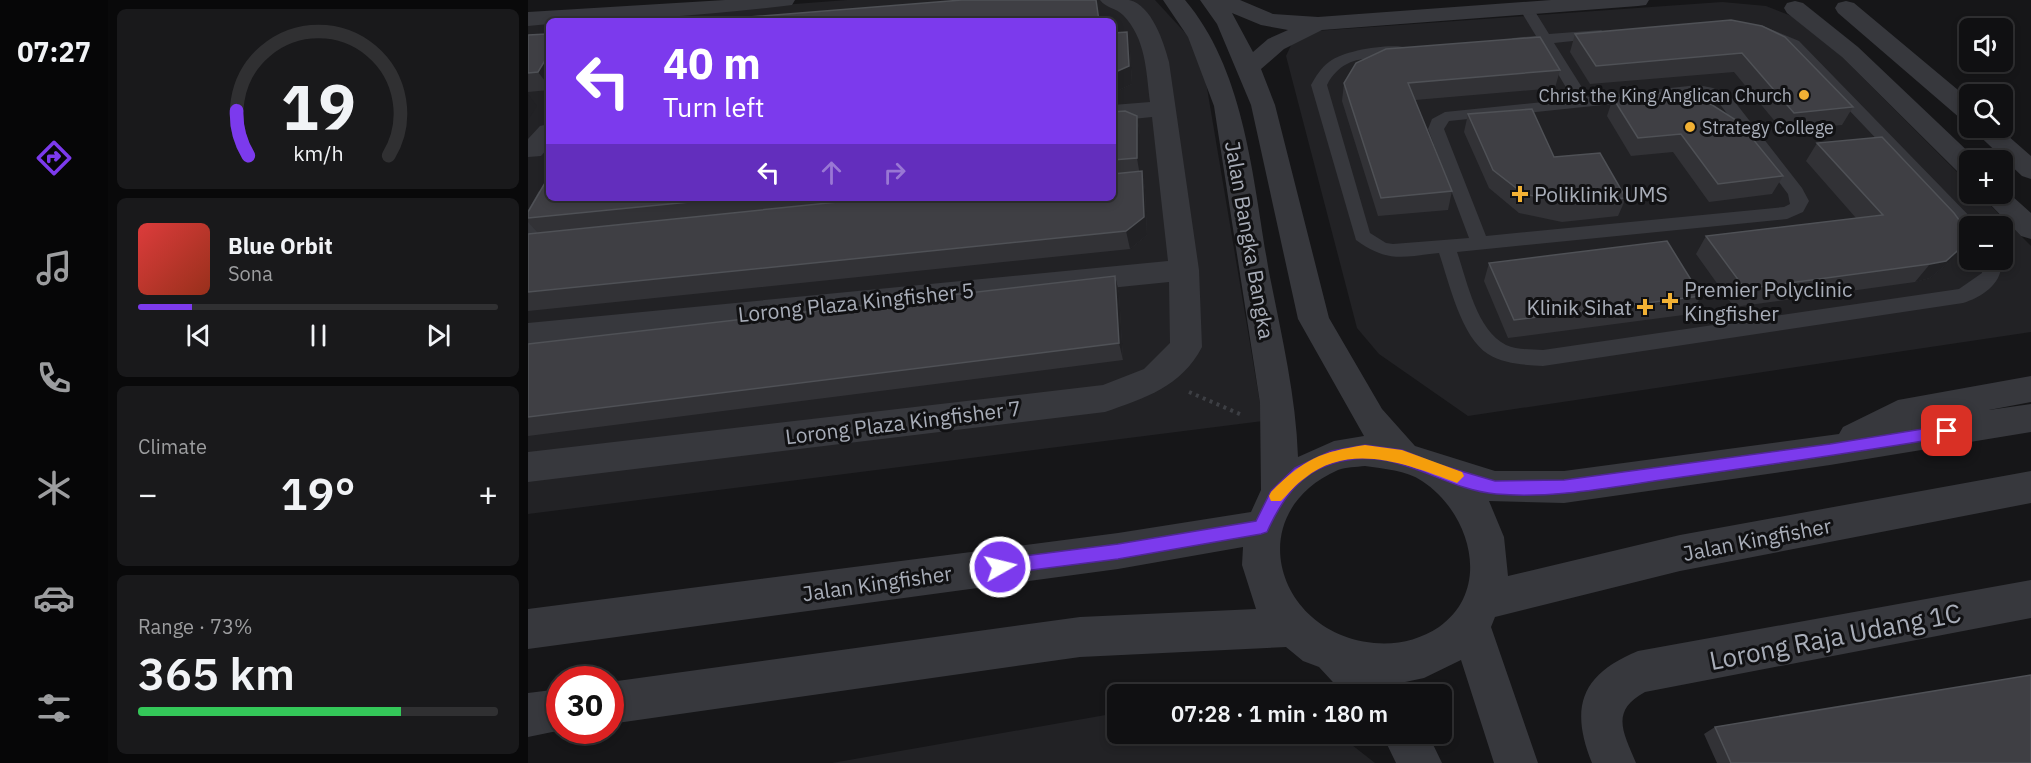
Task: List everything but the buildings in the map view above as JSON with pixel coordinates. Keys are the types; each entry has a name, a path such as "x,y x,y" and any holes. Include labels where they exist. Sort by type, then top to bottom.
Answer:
{"street":[{"path":"528,1 540,0"},
{"path":"528,19 704,9 784,0"},
{"name":"Lorong Plaza Kingfisher 7","path":"528,467 1105,398 1156,378 1186,347 1184,270 1164,108 1150,33 1129,8 1111,0"},
{"name":"Jalan Bangka Bangka","path":"1174,0 1196,29 1212,58 1226,106 1277,403 1279,493"},
{"name":"Jalan Bangka Bangka","path":"1211,0 1228,23 1263,105 1314,319 1370,419 1402,456"},
{"path":"1223,0 1255,17 1278,24 1318,24 1638,0"},
{"path":"1785,4 1824,12 1851,4 1959,104"},
{"path":"1785,4 1850,52 1959,158"},
{"path":"678,18 704,9"},
{"path":"580,16 588,18"},
{"path":"1249,68 1276,44 1318,24"},
{"path":"1116,113 1164,108"},
{"path":"1995,138 2031,171"},
{"path":"528,195 546,192"},
{"path":"528,237 547,201"},
{"path":"2005,204 2031,229"},
{"name":"Lorong Plaza Kingfisher 5","path":"528,335 1184,270"},
{"path":"1830,450 1898,414 2031,389"},
{"path":"1435,470 1464,495 1483,527 1491,563 1477,613 1444,648 1411,662 1373,665 1335,656 1311,644 1290,627 1269,596 1259,561 1261,527 1279,493 1300,472 1331,457 1365,451 1402,456 1435,470 1495,487 1564,487 1830,450 2031,418"},
{"name":"Jalan Kingfisher","path":"1477,613 1680,553 2031,488"},
{"name":"Jalan Kingfisher","path":"528,630 1118,551 1261,527"},
{"name":"Lorong Raja Udang 1C","path":"1614,763 1602,734 1603,708 1612,688 1638,672 2031,599"},
{"path":"1477,613 1516,763"},
{"path":"624,701 1080,638 1290,627"},
{"path":"1335,656 1364,684"},
{"path":"528,715 546,712"},
{"path":"1410,744 1420,763"}],"lane":[{"path":"1526,8 1583,102"},
{"path":"1744,25 1775,34 1794,44 1960,216"},
{"path":"1497,43 1612,33"},
{"path":"1425,49 1353,56 1336,62 1323,73 1319,85 1362,236 1370,243 1387,250 1480,243 1787,213 1797,208 1800,201 1796,192 1725,100 1717,95 1698,90 1454,114 1438,122 1436,129 1480,243"},
{"path":"1446,246 1479,330 1492,347 1516,356 1543,358 1963,297 1985,284 1991,270"}],"path":[{"path":"1156,378 1279,431"}],"shaded area":[{"path":"847,0 1155,0 1189,37 1206,82 1263,421 528,514 528,24 546,23 546,201 1116,201 1116,18 614,18"},
{"path":"1722,2 1766,6 1807,22 1959,174 1959,204 1989,204 2001,216 1959,216 1959,270 2013,270 2013,228 2031,246 2031,332 1468,416 1379,354 1357,328 1286,56 1293,41 1315,31"},
{"path":"1107,715 1107,744 1351,744 1375,763 832,763"}],"slow traffic":[{"path":"1276,496 1300,472 1331,457 1365,451 1402,456 1435,470 1457,476"}],"place":[{"name":"Christ the King Anglican Church","path":"1804,95"},
{"name":"Strategy College","path":"1690,127"},
{"name":"Poliklinik UMS","path":"1520,194"},
{"name":"Premier Polyclinic Kingfisher","path":"1670,301"},
{"name":"Klinik Sihat","path":"1645,307"}],"route":[{"path":"1000,567 1118,551 1261,527 1276,496 1300,472 1331,457 1365,451 1402,456 1435,470 1495,487 1564,487 1830,450 1947,431"}]}
